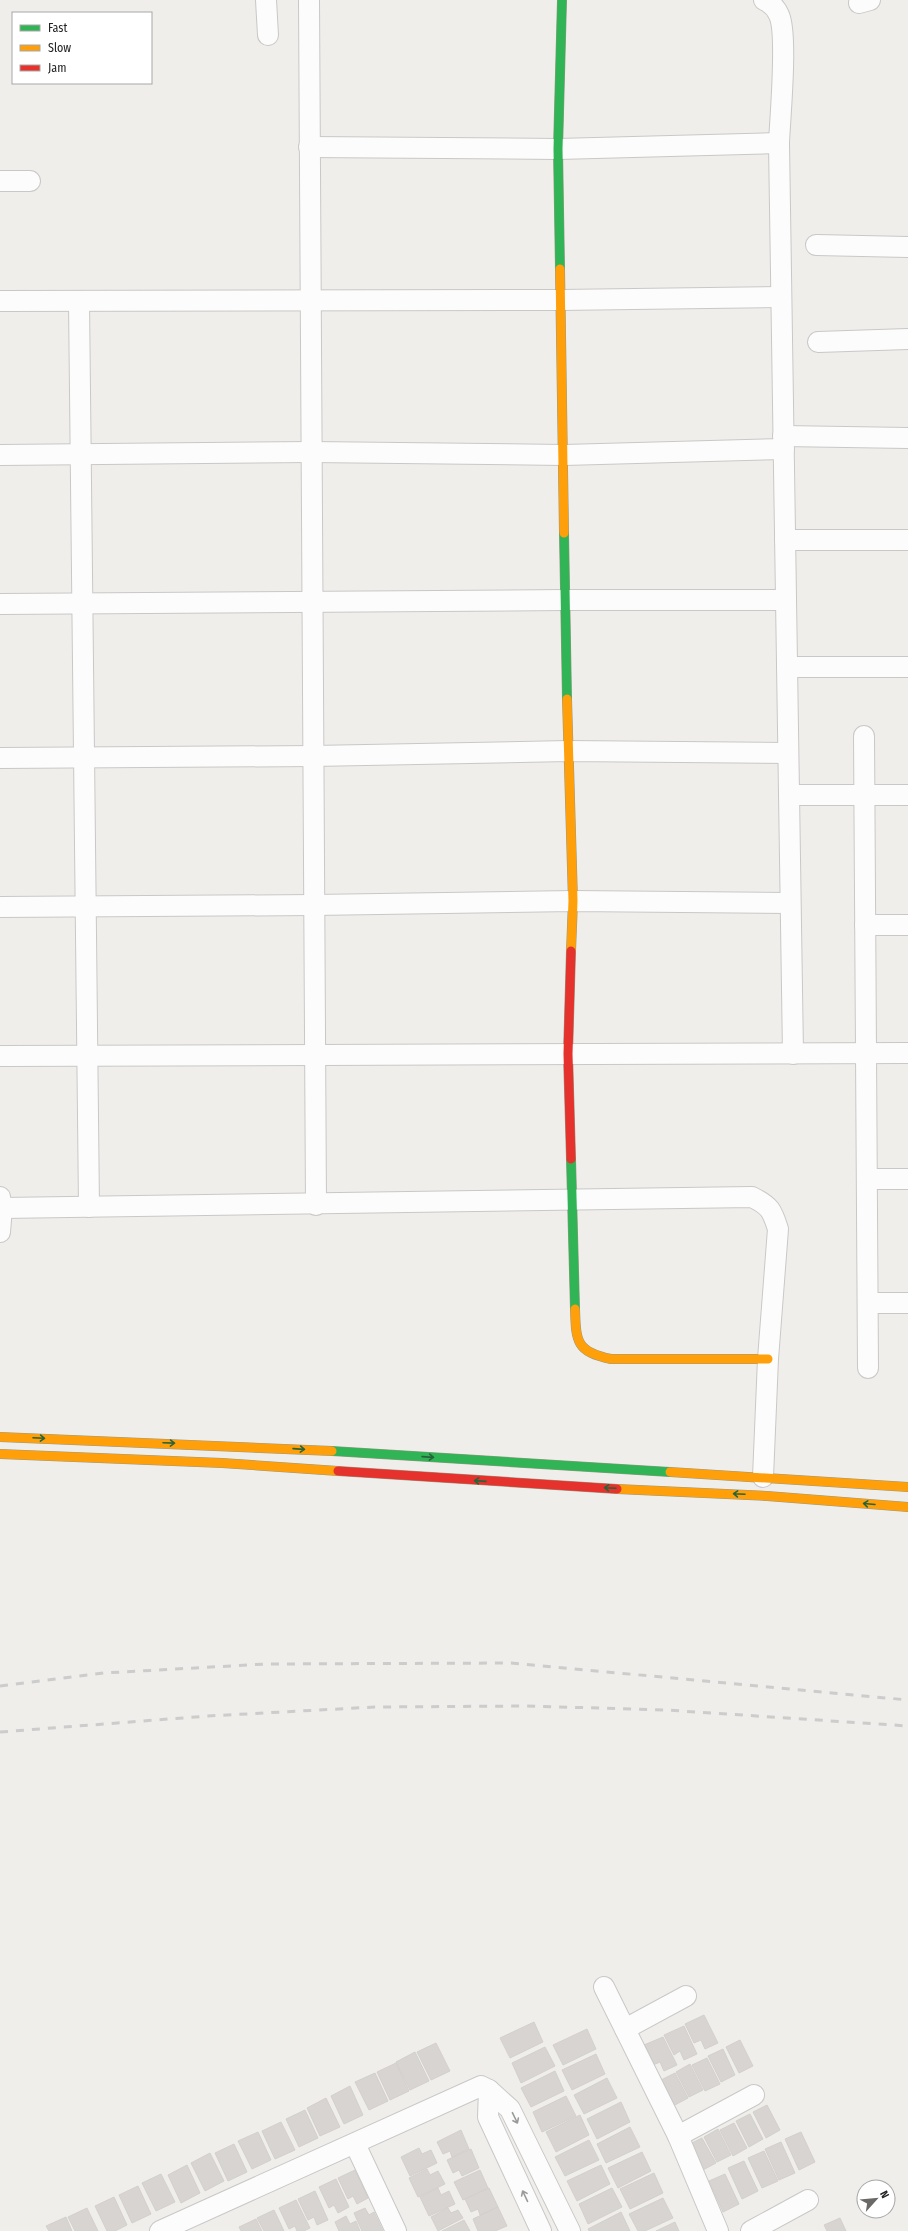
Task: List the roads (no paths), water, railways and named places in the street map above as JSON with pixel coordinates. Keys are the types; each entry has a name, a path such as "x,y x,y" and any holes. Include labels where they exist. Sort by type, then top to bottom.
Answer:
{"street":[{"path":"266,0 268,35"},
{"path":"308,0 316,1205"},
{"path":"562,0 558,149 568,751 573,901 568,1054 576,1337 579,1345 586,1352 596,1357 611,1359 768,1359"},
{"path":"764,0 770,2 780,15 783,38 779,143 793,1054"},
{"path":"309,147 558,149 779,143"},
{"path":"0,181 30,181"},
{"path":"816,245 908,247"},
{"path":"0,301 560,300 781,297"},
{"path":"79,301 89,1207"},
{"path":"818,342 908,340"},
{"path":"0,455 311,452 564,455 784,442 908,438"},
{"path":"785,540 908,540"},
{"path":"0,604 786,600"},
{"path":"787,667 908,667"},
{"path":"864,736 868,1368"},
{"path":"0,758 313,756 568,751 788,753"},
{"path":"789,795 908,795"},
{"path":"0,907 314,905 573,901 790,903"},
{"path":"865,925 908,924"},
{"path":"0,1056 87,1057 908,1053"},
{"path":"867,1179 908,1179"},
{"path":"0,1232 1,1203 89,1207 316,1205 572,1199 752,1197 766,1204 773,1214 778,1229 768,1359 763,1477"},
{"path":"868,1304 908,1303"},
{"path":"0,1437 268,1447 908,1487"},
{"path":"0,1454 222,1463 505,1483 767,1496 908,1507"},
{"path":"604,1987 678,2136 718,2231"},
{"path":"625,2029 686,1996"},
{"path":"160,2231 481,2086 489,2090 510,2109 570,2231"},
{"path":"489,2090 488,2116 541,2231"},
{"path":"678,2136 754,2095"},
{"path":"355,2144 396,2231"},
{"path":"751,2231 808,2200"}],"railway":[{"path":"0,1686 104,1673 266,1664 511,1663 908,1700"},
{"path":"0,1732 208,1716 375,1707 527,1706 666,1710 908,1726"}]}
